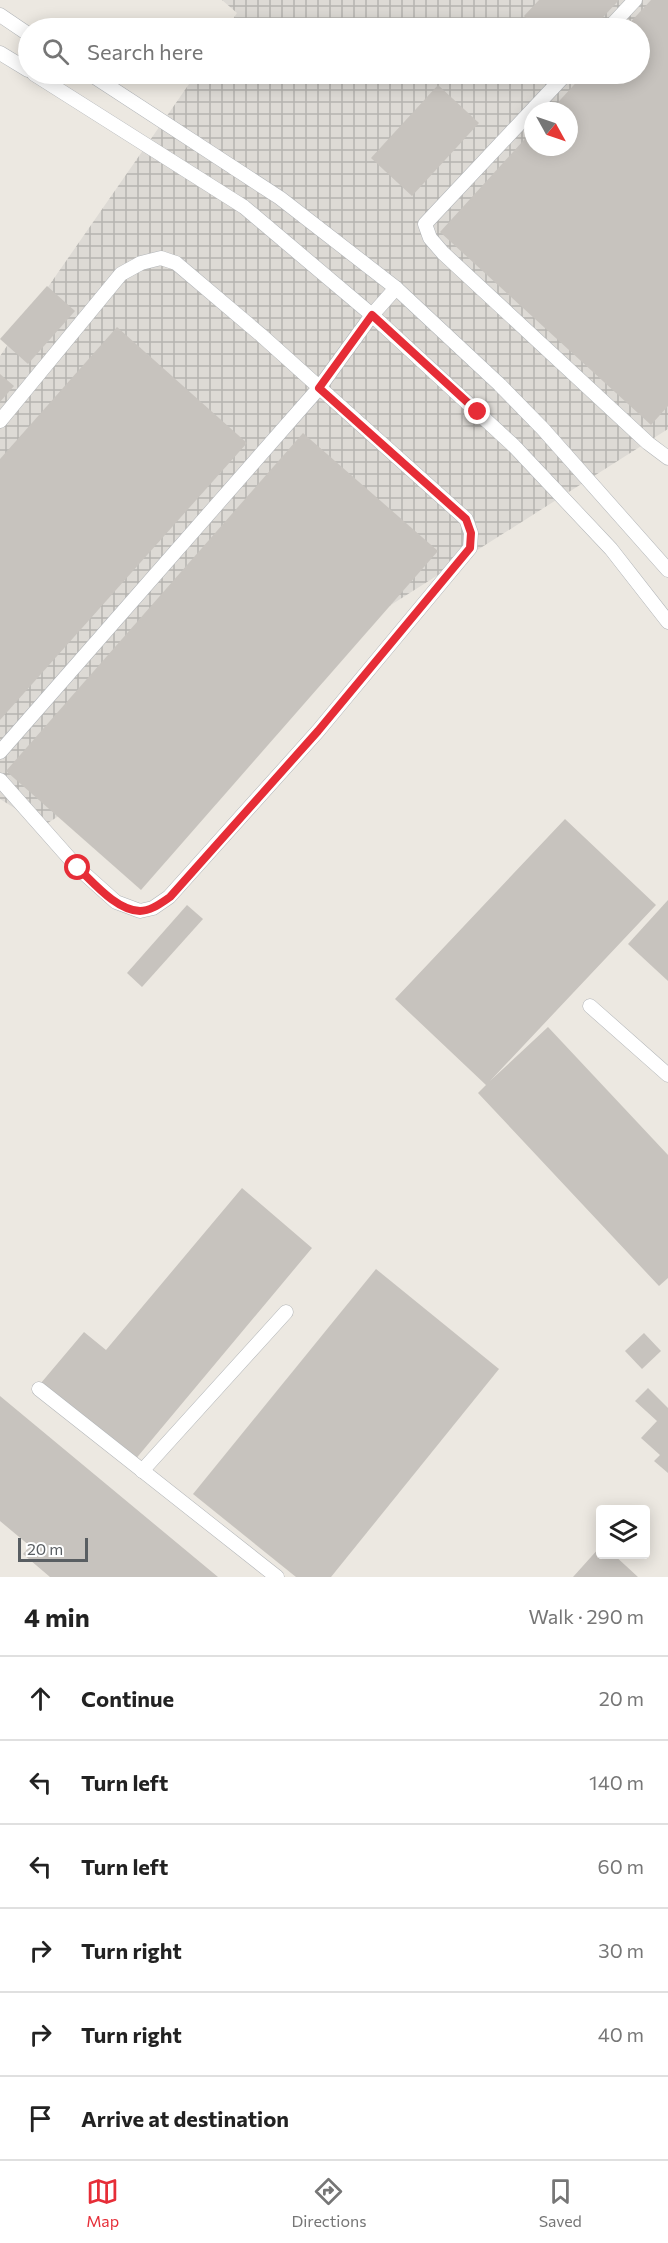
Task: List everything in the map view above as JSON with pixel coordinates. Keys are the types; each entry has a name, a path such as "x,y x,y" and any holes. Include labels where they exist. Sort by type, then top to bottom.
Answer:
{"lane":[{"path":"618,18 635,0"},
{"path":"0,15 18,27"},
{"path":"0,53 18,64"},
{"path":"50,84 244,207 372,315 514,446 611,549 668,622"},
{"path":"105,84 280,198 396,288 500,385 543,429 668,570"},
{"path":"558,84 425,224 430,238 443,253 648,443 668,458"},
{"path":"0,421 121,274 141,263 161,258 176,263 319,388 466,519 471,533 470,548 318,731 170,897 153,908 140,911 116,902 78,868 0,780"},
{"path":"0,752 319,388 372,315 396,288"},
{"path":"590,1006 668,1075"},
{"path":"142,1471 286,1312"},
{"path":"39,1389 277,1577"}],"shaded area":[{"path":"222,0 668,0 668,429 43,826 0,799 0,356 189,84 650,84 650,18 234,18 237,13"}],"building":[{"path":"539,0 619,0 602,18 526,18 524,16"},
{"path":"651,0 668,0 668,406 651,425 440,232 524,140 524,156 578,156 578,102 558,102 575,84 650,84 650,18 634,18"},
{"path":"438,85 479,123 412,196 371,158"},
{"path":"47,286 75,311 28,364 0,339"},
{"path":"117,327 247,443 0,720 0,459"},
{"path":"0,374 14,386 0,402"},
{"path":"303,433 438,551 141,890 6,771"},
{"path":"565,819 656,905 490,1081 548,1027 668,1155 668,1278 659,1286 478,1093 486,1085 395,999"},
{"path":"668,900 668,981 628,944"},
{"path":"187,905 203,919 142,987 127,973"},
{"path":"242,1188 312,1248 134,1461 41,1383 84,1332 106,1350"},
{"path":"376,1269 499,1369 331,1577 296,1577 193,1494"},
{"path":"644,1333 661,1351 642,1369 625,1351"},
{"path":"648,1388 668,1408 668,1473 654,1461 660,1455 641,1438 657,1421 635,1401"},
{"path":"0,1396 218,1577 50,1577 23,1554 30,1546 0,1521"},
{"path":"596,1551 596,1559 618,1559 638,1577 573,1577"}],"route":[{"path":"78,868 116,902 128,908 140,911 153,908 170,897 318,731 470,548 471,533 466,519 319,388 372,315 478,412"}]}
